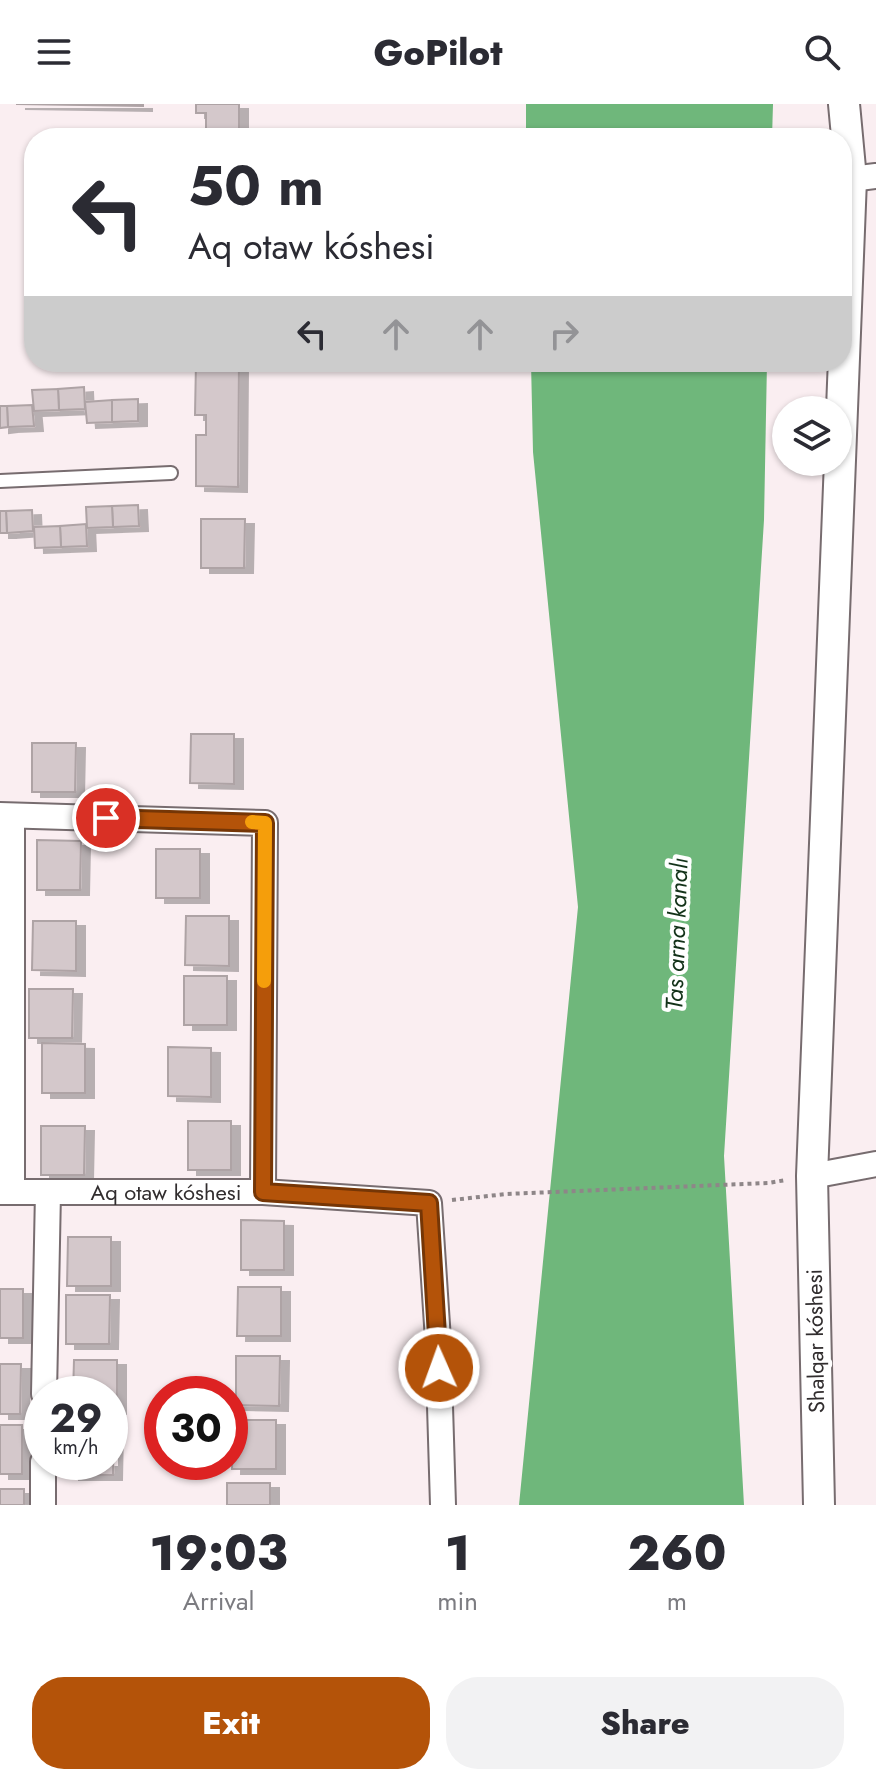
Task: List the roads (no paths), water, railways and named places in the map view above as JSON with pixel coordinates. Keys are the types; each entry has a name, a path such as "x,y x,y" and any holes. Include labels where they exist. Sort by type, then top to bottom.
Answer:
{"street":[{"name":"Shalqar kóshesi","path":"844,104 850,128"},
{"name":"Shalqar kóshesi","path":"819,1505 812,1176 863,178 852,135"},
{"path":"6,1192 6,816 265,823 263,1192"},
{"path":"812,1176 876,1164"},
{"name":"Aq otaw kóshesi","path":"6,1192 263,1192 429,1203 438,1340 443,1505"},
{"path":"44,1376 48,1192"},
{"path":"43,1480 43,1505"}],"lane":[{"path":"0,481 171,473"}],"water":[{"path":"526,104 773,104 772,128 526,128"},
{"name":"Tas arna kanalı","path":"531,372 767,372 764,520 724,1156 744,1505 519,1505 578,907 533,452"}]}
